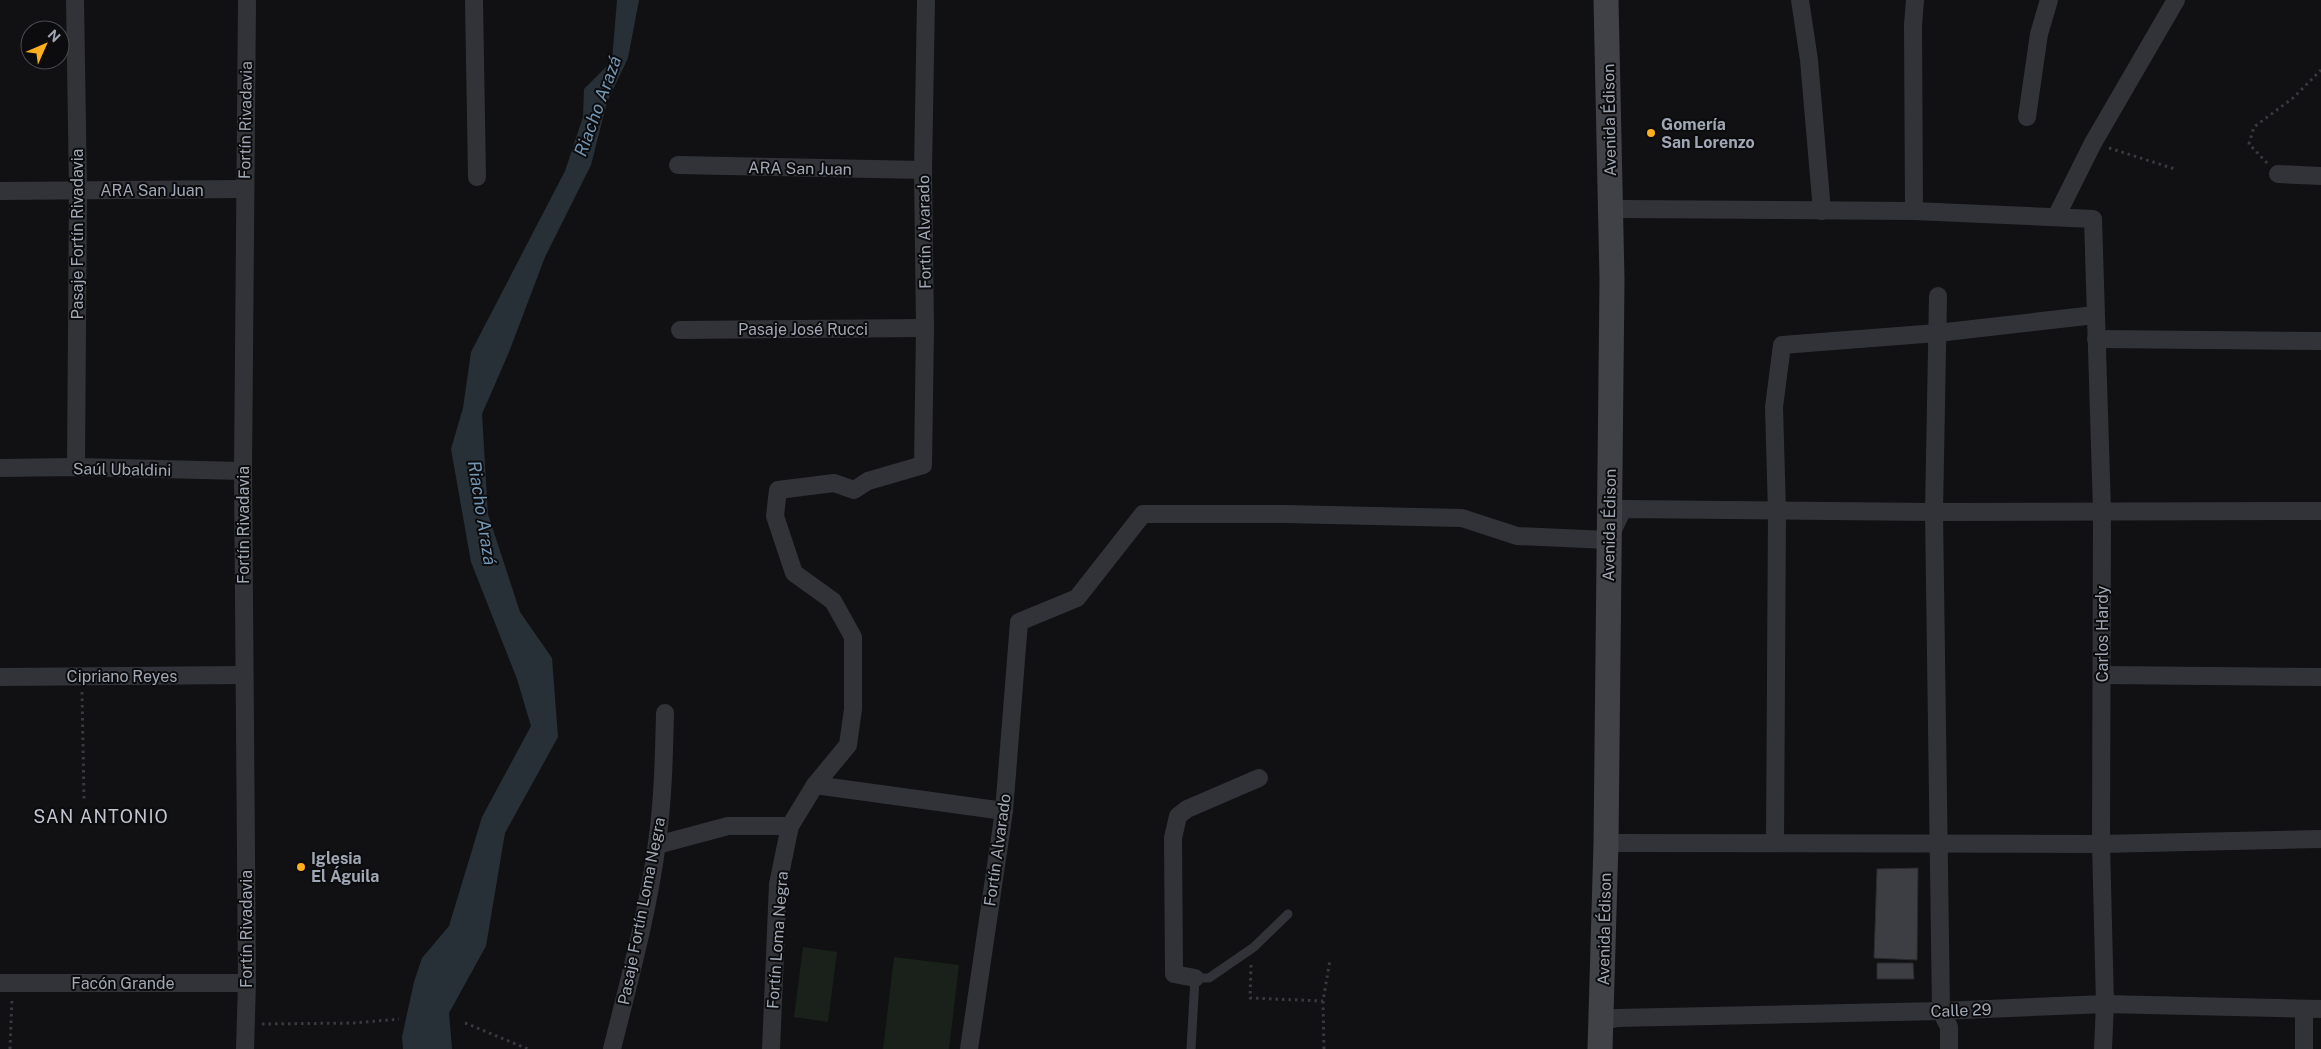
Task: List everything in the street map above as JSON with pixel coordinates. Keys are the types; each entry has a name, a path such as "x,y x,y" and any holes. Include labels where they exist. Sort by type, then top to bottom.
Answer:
{"main road":[{"name":"Avenida Édison","path":"1606,0 1612,280 1608,540 1612,843"},
{"name":"Avenida Édison","path":"1614,1049 1609,1020 1612,843 1623,509 1621,209 1617,0"},
{"name":"Avenida Édison","path":"1600,1049 1609,1020"}],"street":[{"name":"Pasaje Fortín Rivadavia","path":"75,0 78,190 76,467"},
{"name":"Fortín Rivadavia","path":"245,1049 247,983 243,471 247,0"},
{"path":"474,0 478,177"},
{"name":"Fortín Alvarado","path":"778,490 834,483 854,490 868,480 923,465 925,328 923,170 926,0"},
{"path":"1800,0 1809,60 1822,211"},
{"path":"1914,211 1913,25 1915,0"},
{"path":"2027,117 2039,34 2049,0"},
{"path":"1621,209 1914,211 2056,217 2093,143 2176,0"},
{"name":"ARA San Juan","path":"678,165 923,170"},
{"path":"2278,174 2321,176"},
{"name":"ARA San Juan","path":"0,191 244,189"},
{"name":"Carlos Hardy","path":"2056,217 2093,219 2102,511 2101,844 2105,1004 2103,1049"},
{"path":"1938,296 1934,512 1938,844 1941,1011 1949,1027 1949,1049"},
{"path":"1775,842 1777,511 1774,407 1782,345 1937,333 2095,315"},
{"name":"Pasaje José Rucci","path":"680,330 925,328"},
{"path":"2096,339 2321,340"},
{"name":"Saúl Ubaldini","path":"0,468 76,467 243,471"},
{"name":"Fortín Loma Negra","path":"771,1049 778,884 790,826 815,785 848,746 853,709 853,637 833,601 794,573 775,516 778,490"},
{"path":"1608,540 1623,509 1934,512 2321,512"},
{"name":"Fortín Alvarado","path":"969,1049 1004,811 1019,622 1077,598 1143,514 1286,514 1462,518 1517,536 1608,540"},
{"path":"2103,674 2321,677"},
{"name":"Cipriano Reyes","path":"0,677 244,675"},
{"name":"Pasaje Fortín Loma Negra","path":"612,1049 636,951 657,845 664,778 665,713"},
{"path":"1195,978 1174,974 1173,838 1178,816 1187,809 1259,778"},
{"path":"815,785 1004,811"},
{"path":"657,845 728,826 790,826"},
{"path":"1612,843 2101,844 2321,839"},
{"name":"Facón Grande","path":"6,983 247,983"},
{"name":"Calle 29","path":"1609,1020 1941,1011 2105,1004 2313,1009"},
{"path":"2304,1049 2313,1009"}],"lane":[{"path":"1191,1049 1195,978 1209,978 1252,948 1288,914"}],"path":[{"path":"2278,174 2249,144 2254,127 2292,98 2321,70"},
{"path":"2093,143 2175,169"},
{"path":"82,676 84,799"},
{"path":"1252,948 1250,998 1323,1002"},
{"path":"1324,1049 1323,1002 1330,960"},
{"path":"6,983 10,1049"},
{"path":"245,1024 354,1024 399,1019"},
{"path":"466,1023 528,1049"}],"shaded area":[{"path":"803,947 837,952 828,1022 794,1017"},
{"path":"894,957 959,965 949,1049 883,1049"}],"water":[{"name":"Riacho Arazá","path":"617,0 639,0 628,58 607,102 591,165 545,257 509,352 482,414 488,514 520,612 552,658 558,737 505,833 486,946 449,1013 452,1049 403,1049 402,1037 414,982 422,958 449,926 482,817 531,726 517,679 471,562 451,449 463,408 471,352 565,171 583,117 584,89 612,61"}],"building":[{"path":"1918,868 1917,960 1874,958 1877,869"},
{"path":"1877,963 1913,963 1914,979 1877,979"}],"place":[{"name":"Gomería San Lorenzo","path":"1651,133"},
{"name":"Iglesia El Águila","path":"301,867"}],"district":[{"name":"SAN ANTONIO","path":"101,817"}]}
